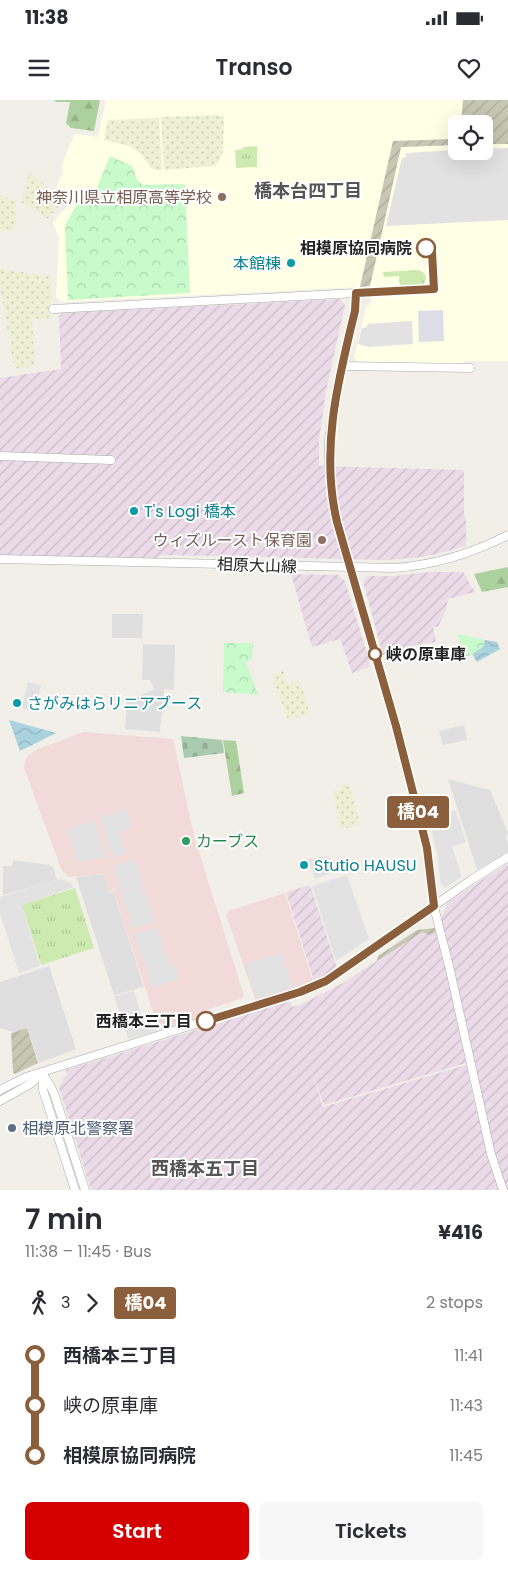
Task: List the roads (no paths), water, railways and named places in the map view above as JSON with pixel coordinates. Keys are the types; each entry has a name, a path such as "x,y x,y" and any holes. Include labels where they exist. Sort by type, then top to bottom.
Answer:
{"street":[{"path":"53,309 356,293 355,311 342,366 329,440 329,465 333,505 349,567 396,726 427,848 434,906 491,1154 503,1190"},
{"path":"342,366 470,368"},
{"path":"0,456 111,460"},
{"name":"相原大山線","path":"0,559 400,567 435,563 468,553 508,536"},
{"path":"0,1090 26,1077 42,1074 96,1054 307,990 336,974 480,874 508,857"},
{"path":"0,1100 30,1084 42,1074"},
{"path":"42,1074 43,1090 75,1190"},
{"path":"42,1074 51,1087 85,1190"}],"water":[{"path":"485,640 497,642 500,649 477,662 472,654 483,647"},
{"path":"9,720 56,733 20,751"}],"place":[{"name":"神奈川県立相原高等学校","path":"222,197"},
{"name":"相模原協同病院","path":"426,248"},
{"name":"本館棟","path":"291,263"},
{"name":"T's Logi 橋本","path":"134,511"},
{"name":"ウィズルースト保育園","path":"322,540"},
{"name":"峡の原車庫","path":"375,654"},
{"name":"さがみはらリニアブース","path":"17,703"},
{"name":"カーブス","path":"186,841"},
{"name":"Stutio HAUSU","path":"304,865"},
{"name":"西橋本三丁目","path":"206,1021"},
{"name":"相模原北警察署","path":"12,1128"}],"district":[{"name":"橋本台四丁目","path":"308,191"},
{"name":"西橋本五丁目","path":"205,1169"}]}
